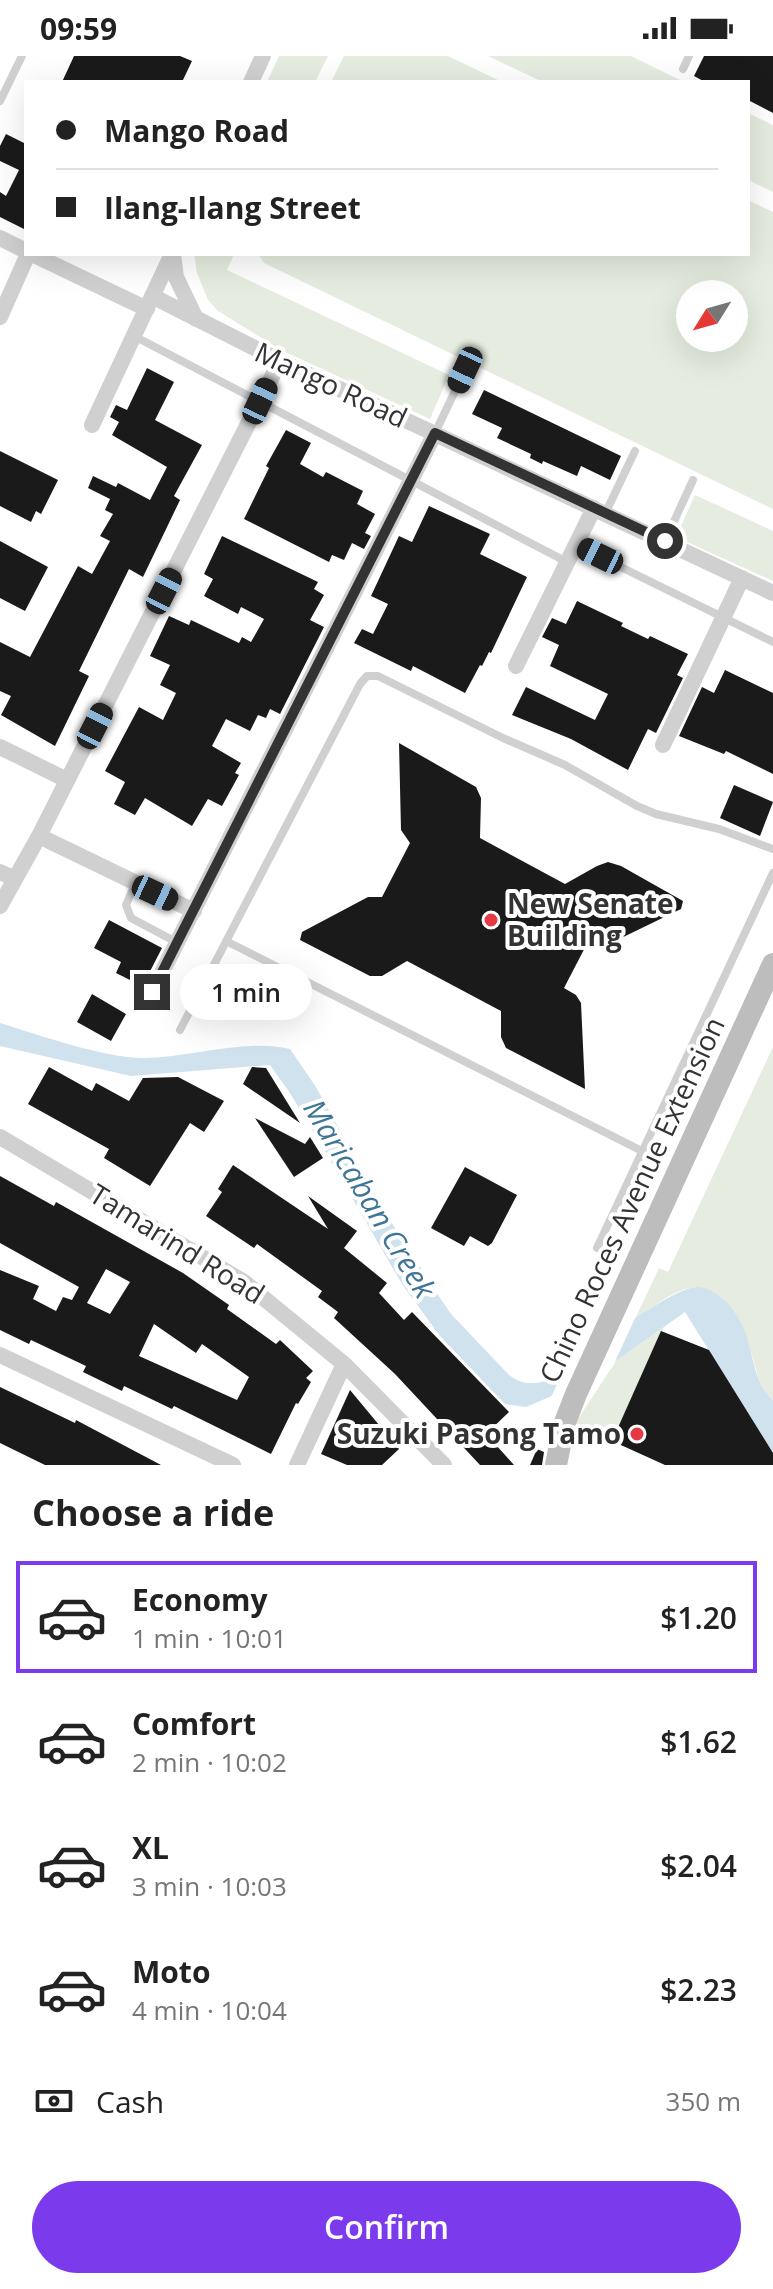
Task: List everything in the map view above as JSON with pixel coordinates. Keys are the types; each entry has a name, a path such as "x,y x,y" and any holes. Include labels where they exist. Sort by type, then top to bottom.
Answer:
{"main road":[{"name":"Chino Roces Avenue Extension","path":"556,1465 564,1425 576,1394 773,964"}],"street":[{"path":"252,80 263,56"},
{"name":"Mango Road","path":"0,238 24,250"},
{"path":"0,317 28,256"},
{"name":"Mango Road","path":"36,256 196,320 773,593"},
{"path":"92,425 171,256"},
{"path":"172,256 176,277 196,320"},
{"path":"0,906 7,876 39,836 280,361"},
{"path":"152,992 435,433"},
{"path":"516,666 576,544 599,511"},
{"path":"663,745 742,578"},
{"path":"0,747 67,780"},
{"path":"39,836 194,911"},
{"name":"Tamarind Road","path":"0,1137 244,1282 344,1364 444,1465"},
{"path":"0,1355 233,1465"},
{"path":"297,1465 344,1364"}],"lane":[{"path":"0,101 22,56"},
{"path":"683,69 689,56"},
{"path":"134,336 567,562"},
{"path":"435,433 465,370"},
{"path":"599,511 635,451"},
{"path":"665,541 693,480"},
{"path":"576,544 773,642"},
{"path":"180,1030 360,684 373,674 565,765 646,810 719,829 773,849"},
{"path":"597,1248 773,873"},
{"path":"135,884 126,905 131,918 178,943"},
{"path":"226,941 642,1151"}],"shaded area":[{"path":"279,56 328,56 316,80 268,80"},
{"path":"344,56 448,56 498,80 332,80"},
{"path":"488,56 631,56 680,80 539,80"},
{"path":"750,114 773,125 773,192 750,181"},
{"path":"750,201 773,212 773,509 264,263 259,256 750,256"},
{"path":"194,256 233,256 227,270 449,375 430,419 281,350 218,311 208,300 197,273"},
{"path":"695,495 773,531 773,581 676,537"},
{"path":"773,1047 773,1400 757,1374 738,1320 713,1291 702,1288 683,1290 635,1319 659,1268 668,1272"},
{"path":"664,1327 612,1441 572,1445 574,1425 616,1361"}],"water":[{"name":"Maricaban Creek","path":"0,1023 72,1045 127,1057 161,1057 254,1046 290,1049 316,1087 386,1214 436,1292 451,1314 509,1375 526,1383 545,1381 666,1299 698,1287 711,1290 737,1316 745,1331 761,1383 773,1400 773,1453 685,1312 616,1361 554,1395 526,1407 505,1404 440,1336 402,1284 322,1146 270,1065 131,1076 0,1046"}],"pier":[{"path":"637,1314 612,1368 549,1402 566,1364"}],"building":[{"path":"74,56 180,56 192,61 183,80 63,80"},
{"path":"704,56 773,56 773,113 750,101 750,80 701,80 694,76"},
{"path":"6,134 24,143 24,229 0,217 0,192 6,196 19,170 0,161 0,146"},
{"path":"147,368 174,382 155,420 202,445 174,496 180,500 143,577 129,569 79,671 89,676 55,746 1,715 11,696 0,691 0,642 30,657 78,566 92,574 110,541 100,536 113,514 105,510 110,499 88,488 93,476 116,487 118,483 150,500 167,467 112,435 119,422 110,417 116,405 127,410"},
{"path":"484,390 621,456 610,480 581,466 577,476 543,461 542,464 530,458 531,454 497,438 502,428 472,414"},
{"path":"286,430 311,443 300,464 323,477 326,472 363,491 357,504 375,514 365,533 371,536 364,549 352,543 344,560 332,555 329,562 244,519 269,468 266,466"},
{"path":"0,451 58,480 41,514 36,511 31,522 0,506"},
{"path":"429,506 490,534 480,554 527,577 491,653 480,665 465,693 413,666 411,671 354,643 362,629 373,634 388,604 371,596 399,536 412,542"},
{"path":"222,536 318,582 314,589 324,595 310,620 324,627 280,714 270,709 266,718 258,715 250,731 226,719 212,746 241,763 235,773 239,775 222,806 208,799 192,826 145,798 135,815 114,804 125,782 105,771 139,707 163,720 176,693 160,685 170,665 150,656 169,616 189,625 191,620 239,643 242,637 251,642 264,619 241,607 238,614 204,596 213,579 204,574"},
{"path":"0,541 48,567 25,611 0,598"},
{"path":"577,601 648,639 650,636 688,654 677,675 683,678 656,733 648,729 628,770 571,739 512,715 526,687 595,720 608,694 550,666 559,645 542,637 552,618 566,624"},
{"path":"725,670 773,693 773,774 726,751 724,754 679,736 702,687 714,693"},
{"name":"New Senate Building","path":"399,743 476,787 481,798 480,838 565,884 608,862 621,866 683,901 681,909 613,942 591,936 564,988 576,995 581,1003 585,1089 506,1048 501,1037 501,1011 407,961 382,976 370,976 300,940 302,932 368,897 382,897 410,843 401,830"},
{"path":"734,785 773,802 760,836 720,818"},
{"path":"109,920 162,948 144,983 140,981 138,984 116,973 121,962 94,948"},
{"path":"92,994 126,1014 111,1041 77,1022"},
{"path":"49,1067 92,1091 96,1083 129,1101 143,1078 178,1077 224,1101 204,1132 190,1123 150,1186 104,1158 109,1149 28,1104"},
{"path":"252,1067 266,1068 300,1123 243,1084"},
{"path":"255,1118 305,1144 310,1137 323,1158 294,1177"},
{"path":"233,1165 328,1229 308,1196 357,1231 344,1248 387,1283 379,1293 404,1320 412,1312 509,1412 486,1434 514,1465 480,1465 395,1374 334,1318 338,1312 318,1297 322,1291 257,1244 254,1248 206,1216 222,1192 218,1189"},
{"path":"465,1167 517,1195 488,1246 470,1236 464,1246 431,1228"},
{"path":"0,1176 54,1206 56,1202 183,1273 229,1305 227,1309 276,1344 280,1340 313,1371 306,1378 311,1382 296,1403 271,1454 174,1406 172,1409 124,1386 122,1391 83,1372 86,1366 31,1340 29,1344 0,1330 0,1270 39,1286 33,1299 56,1311 63,1297 72,1300 79,1287 0,1243","holes":["106,1269 130,1282 110,1314 87,1303","154,1324 196,1353 202,1344 249,1377 237,1400 139,1356"]},
{"path":"661,1331 709,1350 773,1453 773,1465 665,1465 612,1441"},
{"path":"0,1387 75,1423 76,1420 161,1465 45,1465 0,1443"},
{"path":"350,1390 399,1449 382,1465 347,1465 321,1454"},
{"path":"537,1449 544,1452 542,1465 530,1465"}],"place":[{"name":"New Senate Building","path":"491,920"},
{"name":"Suzuki Pasong Tamo","path":"637,1434"}],"route":[{"path":"152,992 435,433 665,541"}]}
